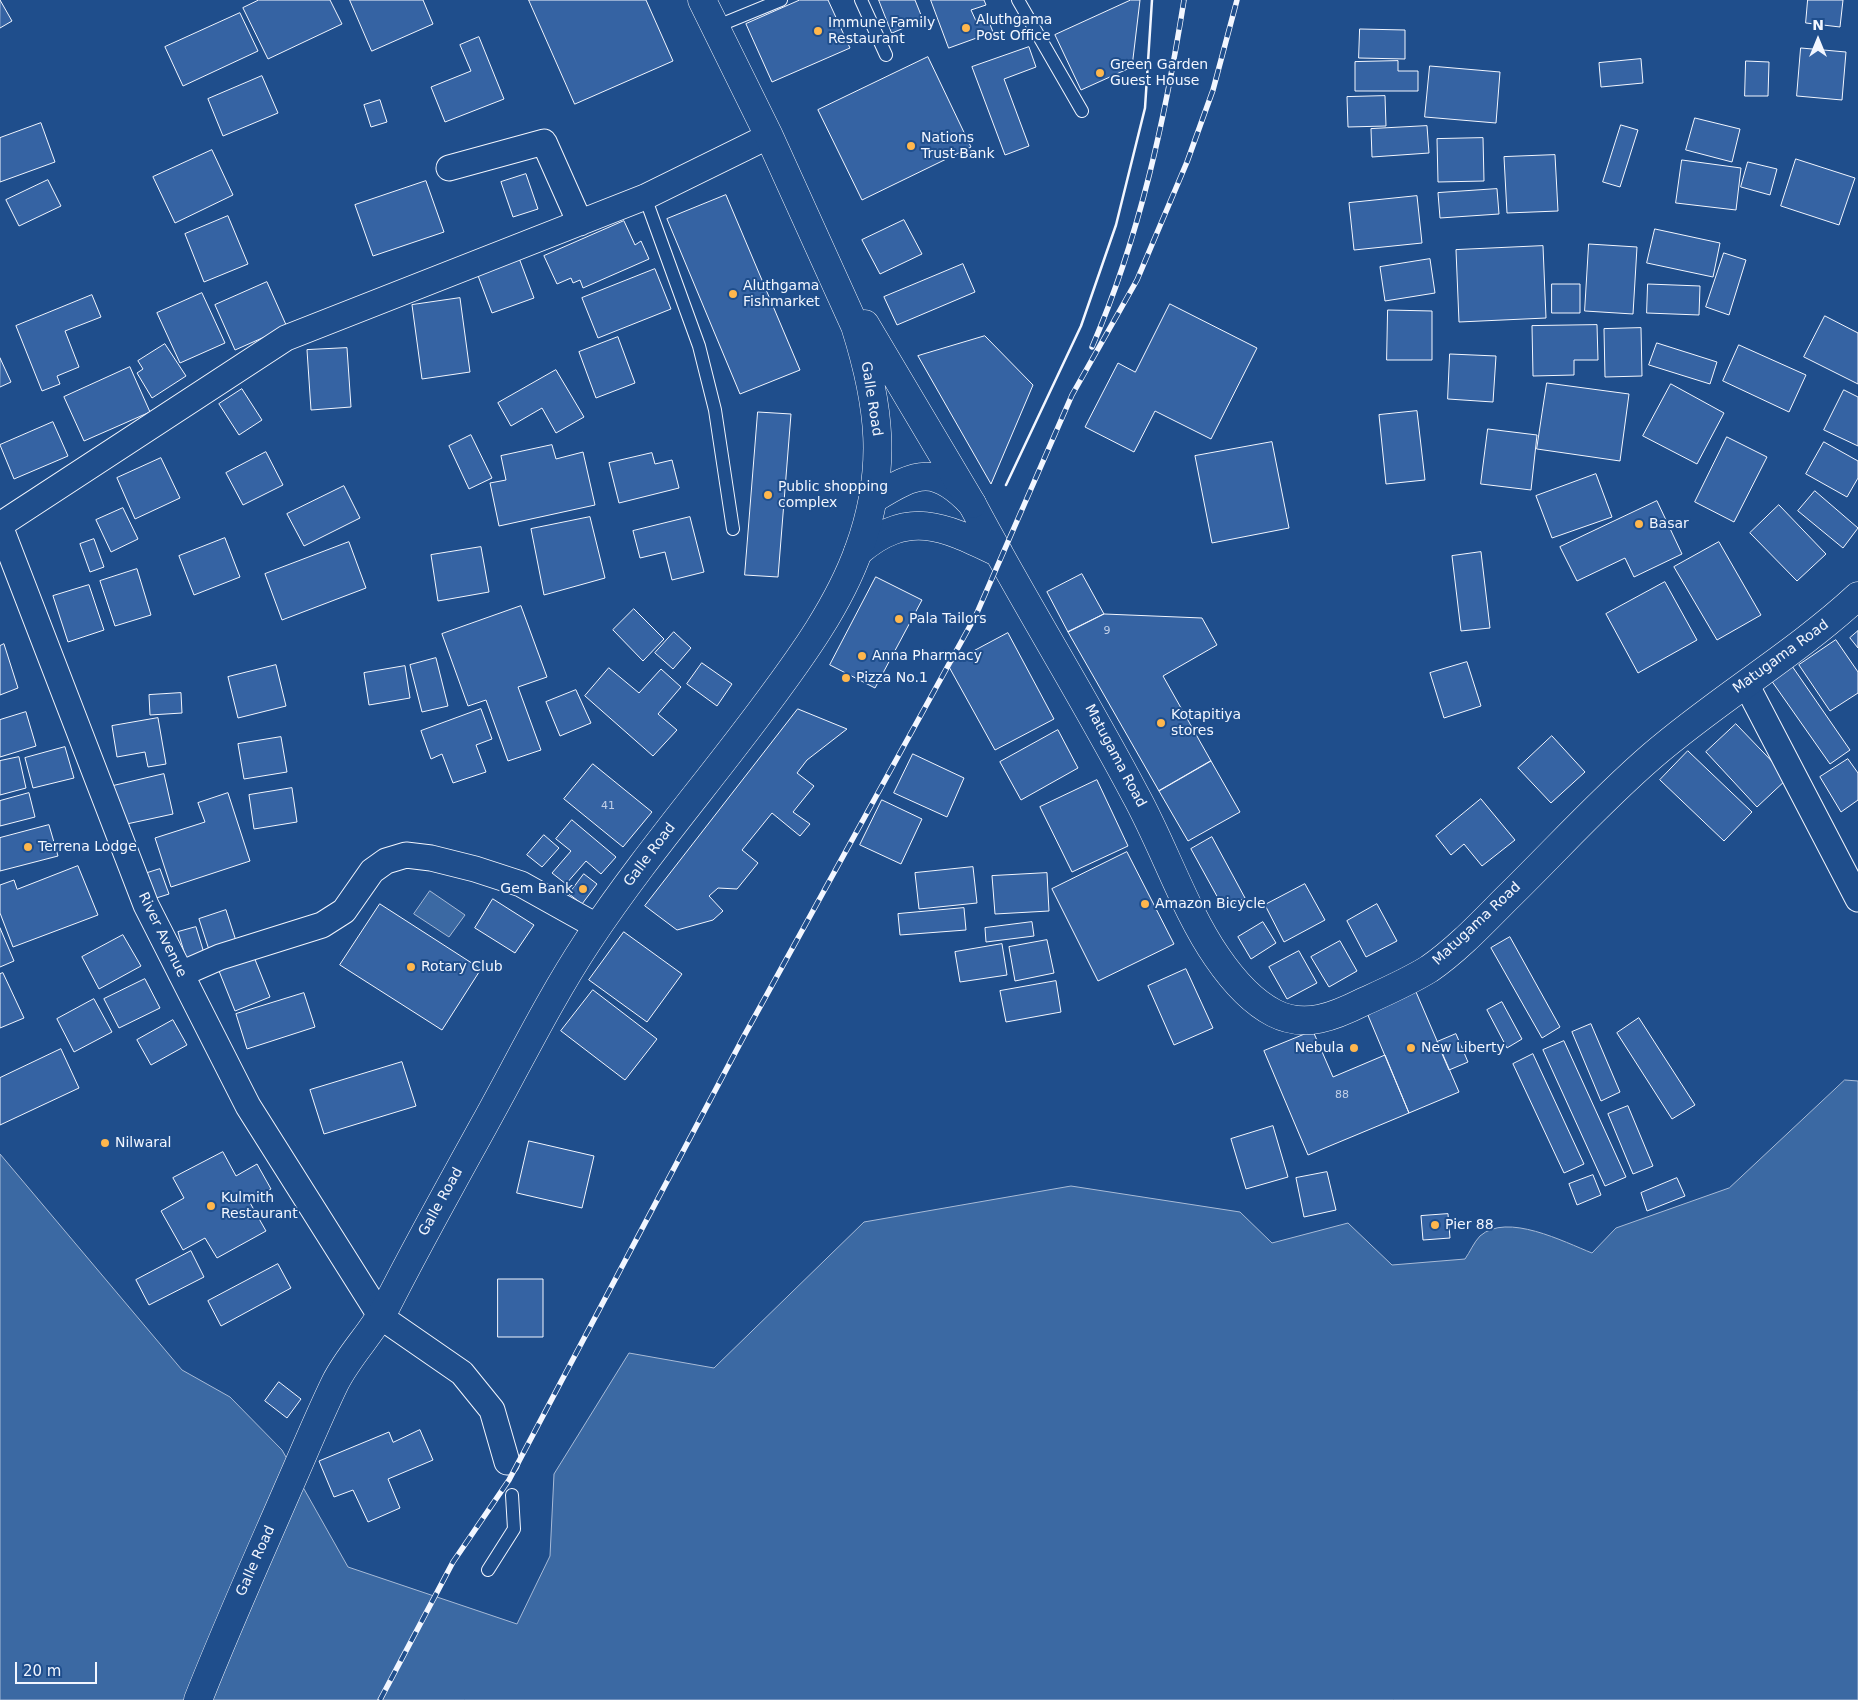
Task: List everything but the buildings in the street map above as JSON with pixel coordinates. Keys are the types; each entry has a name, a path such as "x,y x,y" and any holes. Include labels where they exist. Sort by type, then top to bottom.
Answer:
{"main road":[{"name":"Galle Road","path":"198,1700 228,1625 337,1379 381,1317 434,1212 540,1021 598,927 638,871 783,682 821,626 858,552 875,498 878,447 875,408 864,356 855,326 769,136 702,0"},
{"path":"829,265 972,504"},
{"name":"Matugama Road","path":"875,498 905,480 926,476 953,484 972,504 1111,748 1168,859 1198,927 1217,956 1252,998 1274,1013 1300,1022 1323,1018 1348,1010 1430,968 1470,935 1598,805 1649,759 1713,706 1804,641 1858,596"},
{"path":"858,552 885,533 904,526 924,524 961,534 999,553"}],"street":[{"path":"0,525 286,338 645,197 769,136"},
{"path":"449,168 544,142 580,223"},
{"name":"River Avenue","path":"0,525 146,905 248,1106 381,1317"},
{"path":"1746,684 1858,899"},
{"path":"181,974 220,957 322,925 344,911 372,871 386,861 406,855 431,858 475,869 521,884 598,927"},
{"path":"381,1317 462,1373 492,1410 507,1462"}],"lane":[{"path":"715,27 781,0"},
{"path":"861,0 886,55"},
{"path":"1018,0 1082,111"},
{"path":"645,197 699,346 715,410 733,529"},
{"path":"488,1570 514,1529 512,1495"}],"water":[{"path":"430,891 465,915 449,937 414,914"},
{"path":"1845,1080 1858,1081 1858,1700 0,1700 0,1154 182,1370 230,1397 282,1450 348,1567 517,1624 550,1556 554,1474 629,1353 714,1368 864,1222 1071,1186 1240,1212 1272,1243 1348,1223 1392,1265 1465,1259 1480,1236 1491,1229 1505,1227 1536,1231 1592,1253 1616,1228 1729,1188"}],"railway":[{"path":"1092,347 1124,263 1149,177 1177,45 1184,0"},
{"path":"380,1700 453,1562 509,1480 744,1036 976,615 1072,395 1137,280 1187,162 1213,90 1237,0"}],"wall":[{"path":"1006,485 1081,326 1116,225 1145,108 1152,0"}],"place":[{"name":"Aluthgama Post Office","path":"966,28"},
{"name":"Immune Family Restaurant","path":"818,31"},
{"name":"Green Garden Guest House","path":"1100,73"},
{"name":"Nations Trust Bank","path":"911,146"},
{"name":"Aluthgama Fishmarket","path":"733,294"},
{"name":"Public shopping complex","path":"768,495"},
{"name":"Basar","path":"1639,524"},
{"name":"Pala Tailors","path":"899,619"},
{"name":"Anna Pharmacy","path":"862,656"},
{"name":"Pizza No.1","path":"846,678"},
{"name":"Kotapitiya stores","path":"1161,723"},
{"name":"Terrena Lodge","path":"28,847"},
{"name":"Gem Bank","path":"583,889"},
{"name":"Amazon Bicycle","path":"1145,904"},
{"name":"Rotary Club","path":"411,967"},
{"name":"Nebula","path":"1354,1048"},
{"name":"New Liberty","path":"1411,1048"},
{"name":"Nilwaral","path":"105,1143"},
{"name":"Kulmith Restaurant","path":"211,1206"},
{"name":"Pier 88","path":"1435,1225"}]}
